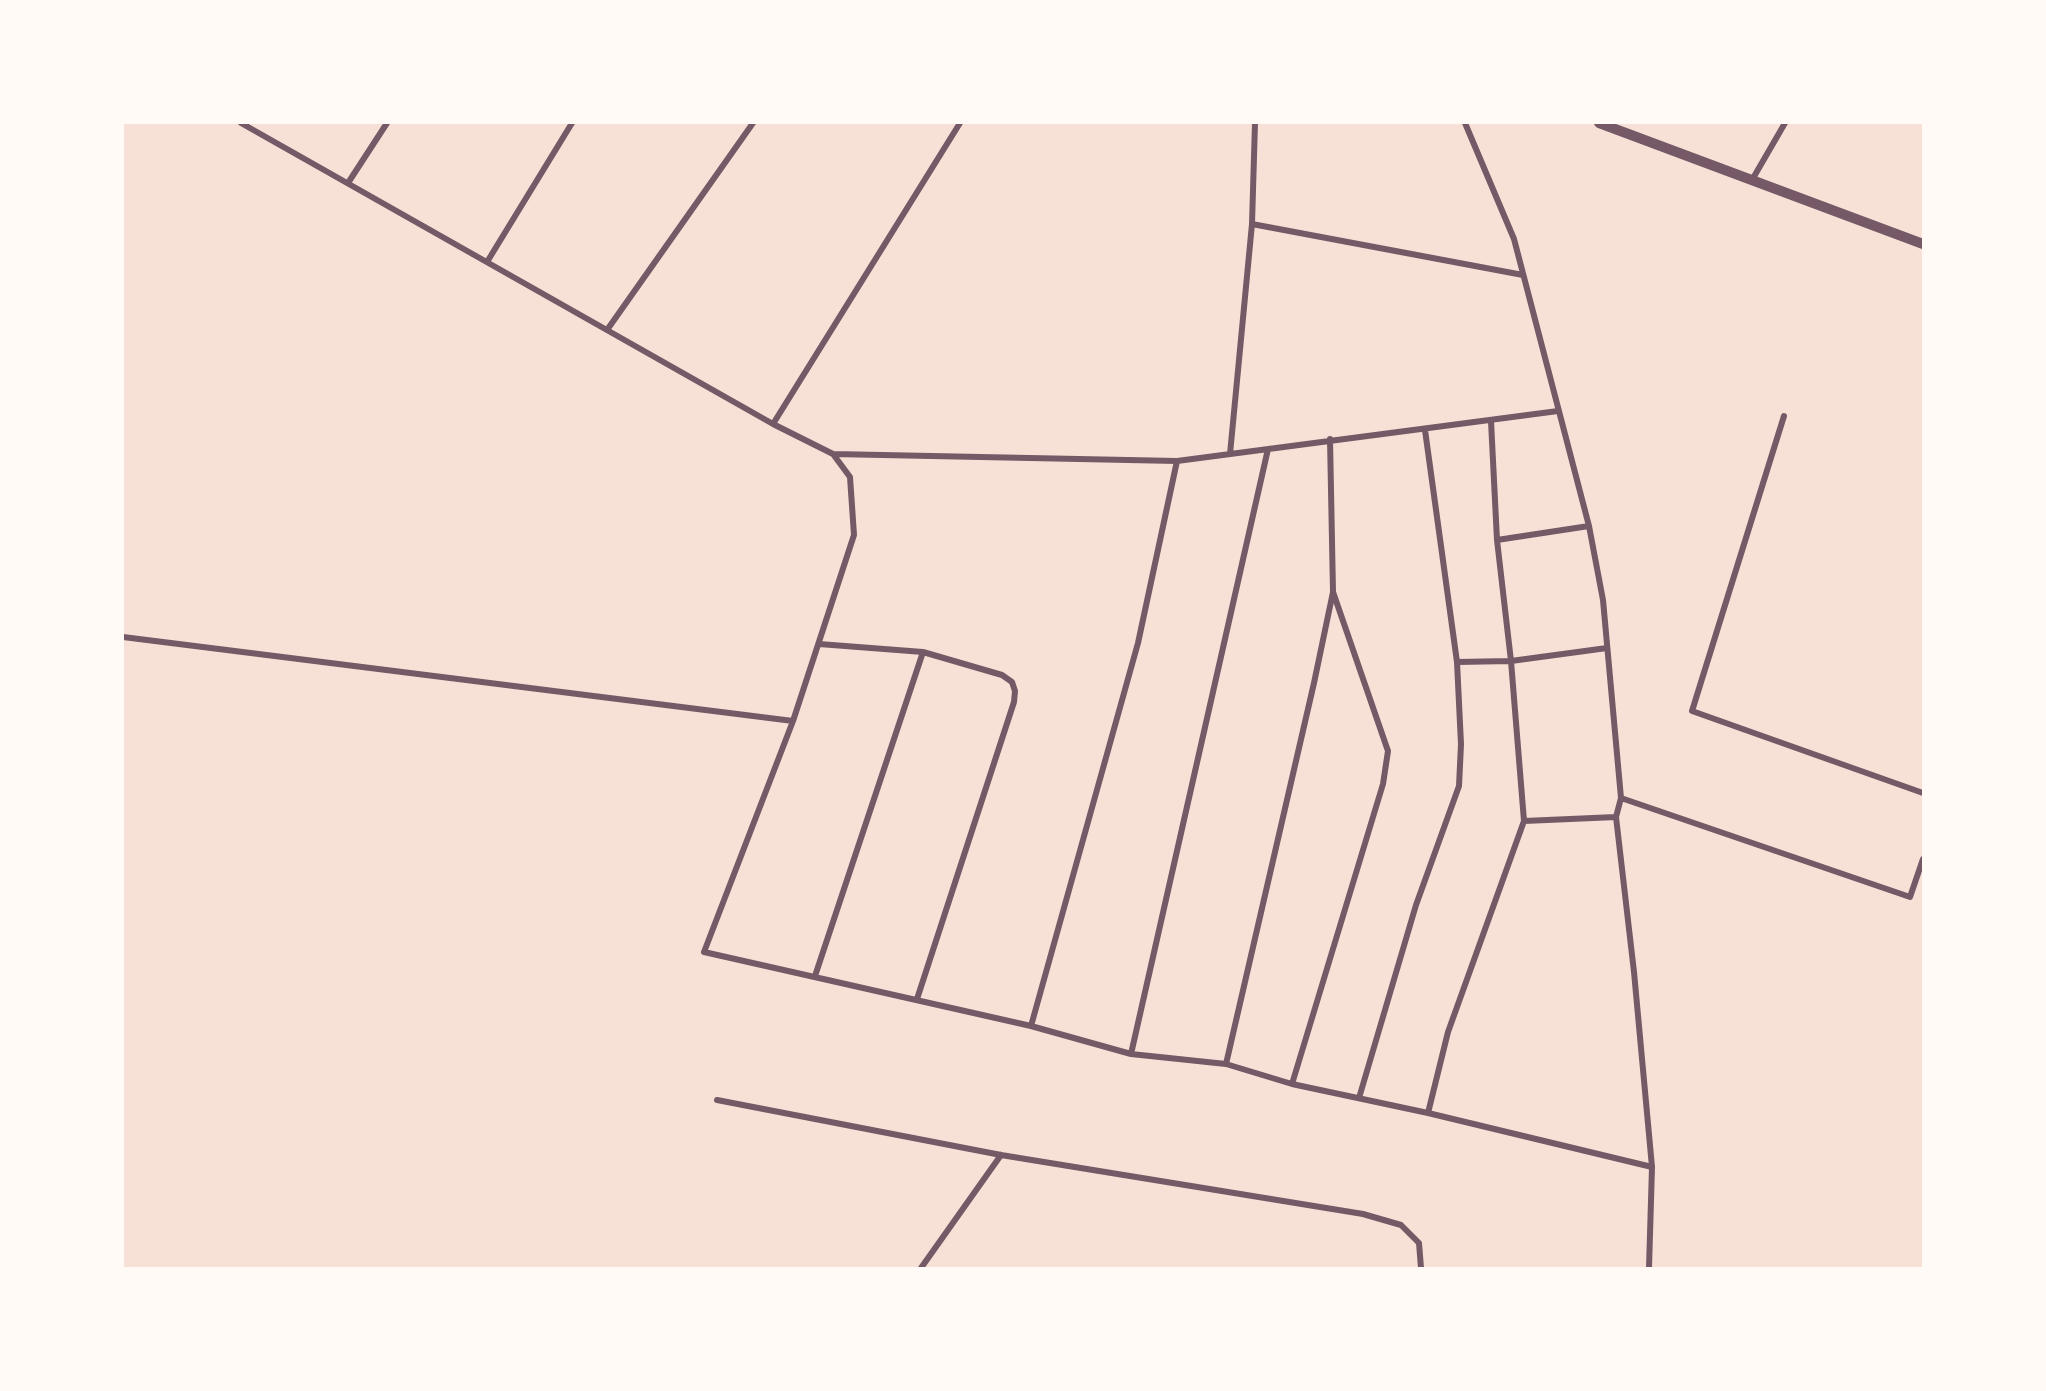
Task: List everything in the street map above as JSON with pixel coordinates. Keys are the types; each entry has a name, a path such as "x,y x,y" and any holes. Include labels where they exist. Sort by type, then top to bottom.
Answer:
{"street":[{"path":"241,123 773,424 833,454 1177,461 1330,439 1425,430 1558,411"},
{"path":"348,183 387,123"},
{"path":"487,262 572,123"},
{"path":"607,330 753,123"},
{"path":"773,424 960,123"},
{"path":"1230,454 1252,224 1255,123"},
{"path":"1465,123 1514,240 1589,526 1603,600 1621,798 1616,817 1652,1167 1648,1268"},
{"path":"1752,180 1785,123"},
{"path":"1605,124 1923,244"},
{"path":"1252,224 1523,275"},
{"path":"1784,416 1692,711 1923,793"},
{"path":"1428,1113 1448,1032 1524,821 1511,662 1497,540 1491,421"},
{"path":"1359,1098 1416,905 1459,786 1461,744 1457,662 1425,430"},
{"path":"1226,1064 1333,592 1330,439"},
{"path":"1131,1054 1268,449"},
{"path":"833,454 850,477 854,535 794,721 704,952 1031,1026 1131,1054 1226,1064 1292,1084 1428,1113 1652,1167"},
{"path":"1031,1026 1138,643 1177,461"},
{"path":"1497,540 1589,526"},
{"path":"1292,1084 1383,784 1388,751 1333,592"},
{"path":"123,637 794,721"},
{"path":"819,644 923,652 1002,675 1012,682 1015,691 1014,702 917,999"},
{"path":"1457,662 1511,662 1607,648"},
{"path":"815,976 923,652"},
{"path":"1621,798 1910,897 1923,859"},
{"path":"1524,821 1616,817"},
{"path":"717,1100 1001,1155 1363,1214 1401,1225 1419,1243 1421,1268"},
{"path":"921,1268 1001,1155"}]}
